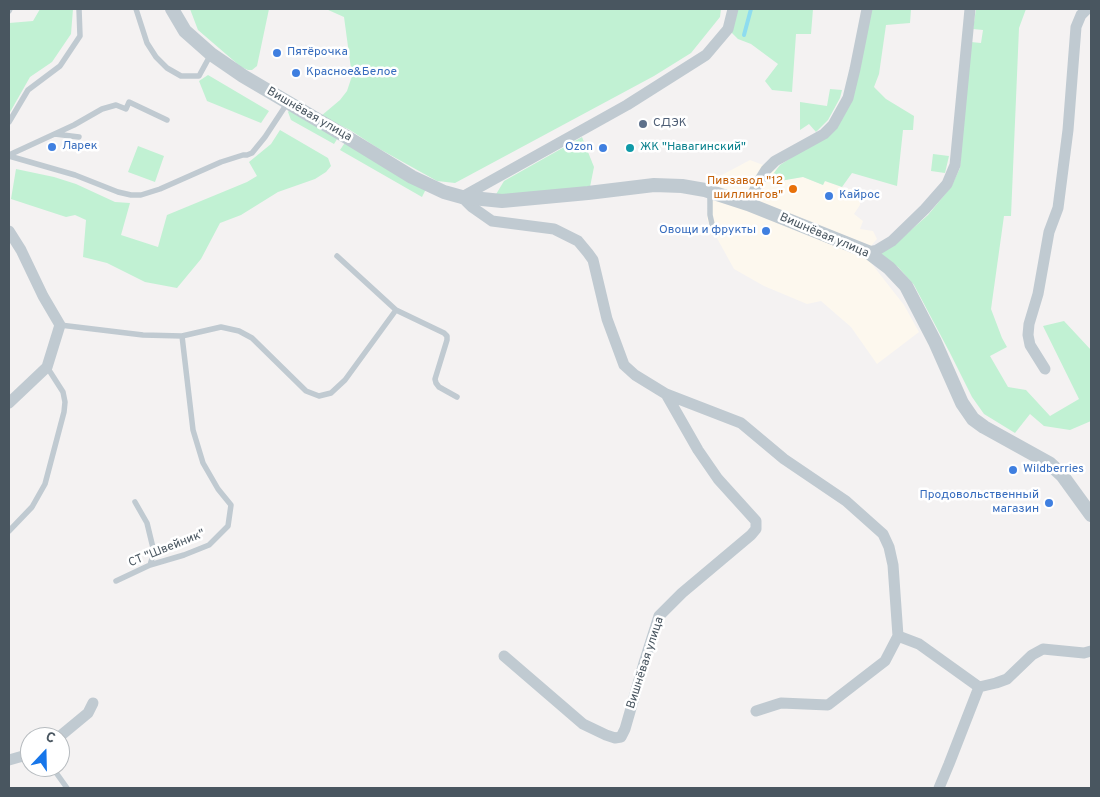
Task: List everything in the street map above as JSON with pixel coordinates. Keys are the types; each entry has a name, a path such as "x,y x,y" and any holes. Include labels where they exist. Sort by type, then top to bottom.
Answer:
{"street":[{"name":"Вишнёвая улица","path":"172,9 185,31 211,54 243,76 412,177 444,192 462,197 502,201 654,184 682,186 710,192 748,204 868,252 889,268 906,286 935,342 962,403 973,419 1049,463 1062,475 1091,515"},
{"path":"733,9 728,29 706,55 627,105 462,197 472,207 492,221 554,229 578,241 593,260 608,319 624,365 635,375 666,394 741,423 784,459 846,501 883,534 889,547 893,564 898,636 885,661 828,705 781,703 756,711"},
{"path":"748,204 758,182 775,161 824,134 833,125 848,98 867,9"},
{"path":"868,252 877,250 892,241 925,209 947,184 955,164 970,9"},
{"path":"1045,369 1030,345 1028,335 1029,324 1038,294 1049,232 1058,208 1067,144 1076,27 1081,15 1087,9"},
{"path":"9,231 60,324 47,368 9,403"},
{"name":"Вишнёвая улица","path":"504,656 584,724 615,738 621,736 625,729 659,616 756,529 756,521 718,479 698,450 666,394"},
{"path":"898,636 919,644 979,687 1007,679 1032,655 1043,649 1084,653 1091,650"},
{"path":"939,788 979,687"},
{"path":"70,727 88,713 93,703"}],"lane":[{"path":"9,122 28,90 60,66 80,36 80,9"},
{"path":"136,9 147,43 156,57 167,68 181,76 199,76 211,54"},
{"path":"9,156 102,109 116,105 126,109 129,102 167,120"},
{"path":"9,156 75,175 118,192 141,195 160,189 220,162 252,153 288,102"},
{"path":"53,134 79,137"},
{"path":"710,192 712,224"},
{"path":"337,256 396,310 444,333 447,340 435,379 439,387 457,397"},
{"path":"60,324 143,335 182,336 221,327 239,331 252,338 306,391 319,396 331,393 345,380 396,310"},
{"name":"СТ \"Швейник\"","path":"116,581 150,565 209,545 228,526 231,505 218,489 203,463 193,430 182,336"},
{"path":"9,531 32,507 45,484 64,412 63,392 47,368"},
{"path":"135,502 147,523 154,552 150,565"},
{"path":"59,777 67,788"}],"shaded area":[{"path":"750,160 776,170 770,178 780,181 803,177 823,185 824,181 860,192 860,205 854,214 863,221 860,229 873,231 877,239 864,254 904,305 919,332 877,364 851,327 821,301 807,304 764,286 734,269 707,220 708,200 720,176"}],"green space":[{"path":"40,9 73,9 71,34 52,62 30,77 9,114 9,23 33,21"},
{"path":"190,9 269,9 257,66 252,70 241,67 198,30"},
{"path":"326,9 721,9 720,17 691,53 654,76 455,183 437,181 376,147 350,130 321,116 340,100 347,91 352,76 344,17"},
{"path":"734,9 813,9 811,34 796,34 792,92 772,90 765,81 778,64 751,44 738,39 728,29"},
{"path":"871,9 911,9 910,23 886,25 879,74 874,87 886,99 914,116 913,130 903,130 897,186 852,173 842,187 825,181 823,185 803,177 780,181 770,178 780,165 837,128"},
{"path":"976,9 1026,9 1019,28 1011,216 1004,216 991,309 1007,347 990,356 1008,387 1026,390 1050,416 1079,399 1043,326 1064,321 1091,350 1091,421 1070,430 1044,426 1030,414 1015,433 984,414 972,397 914,285 898,267 875,254 903,237 928,215 951,187 960,168 971,42 981,43 983,30 973,29"},
{"path":"208,75 269,111 261,123 207,101 199,81"},
{"path":"830,89 842,90 840,98 828,120 816,132 809,124 800,130 800,102 827,106"},
{"path":"291,108 339,136 334,144 291,120 288,112"},
{"path":"280,130 328,158 331,166 326,172 315,179 278,192 241,215 220,223 201,259 177,288 145,282 107,263 83,257 86,220 75,215 66,217 11,199 16,169 76,184 115,202 130,203 121,235 158,247 167,215 247,182 257,176 249,162 271,144"},
{"path":"582,137 594,167 590,187 495,196 504,181"},
{"path":"346,141 426,189 422,197 340,150"},
{"path":"138,146 164,156 155,182 128,172"},
{"path":"933,154 949,156 945,173 931,171"}],"waterway":[{"path":"744,35 751,9"}],"place":[{"name":"Пятёрочка","path":"277,53"},
{"name":"Красное&Белое","path":"296,73"},
{"name":"СДЭК","path":"643,124"},
{"name":"Ларек","path":"52,147"},
{"name":"Ozon","path":"603,148"},
{"name":"ЖК \"Навагинский\"","path":"630,148"},
{"name":"Пивзавод \"12 шиллингов\"","path":"793,189"},
{"name":"Кайрос","path":"829,196"},
{"name":"Овощи и фрукты","path":"766,231"},
{"name":"Wildberries","path":"1013,470"},
{"name":"Продовольственный магазин","path":"1049,503"}]}
